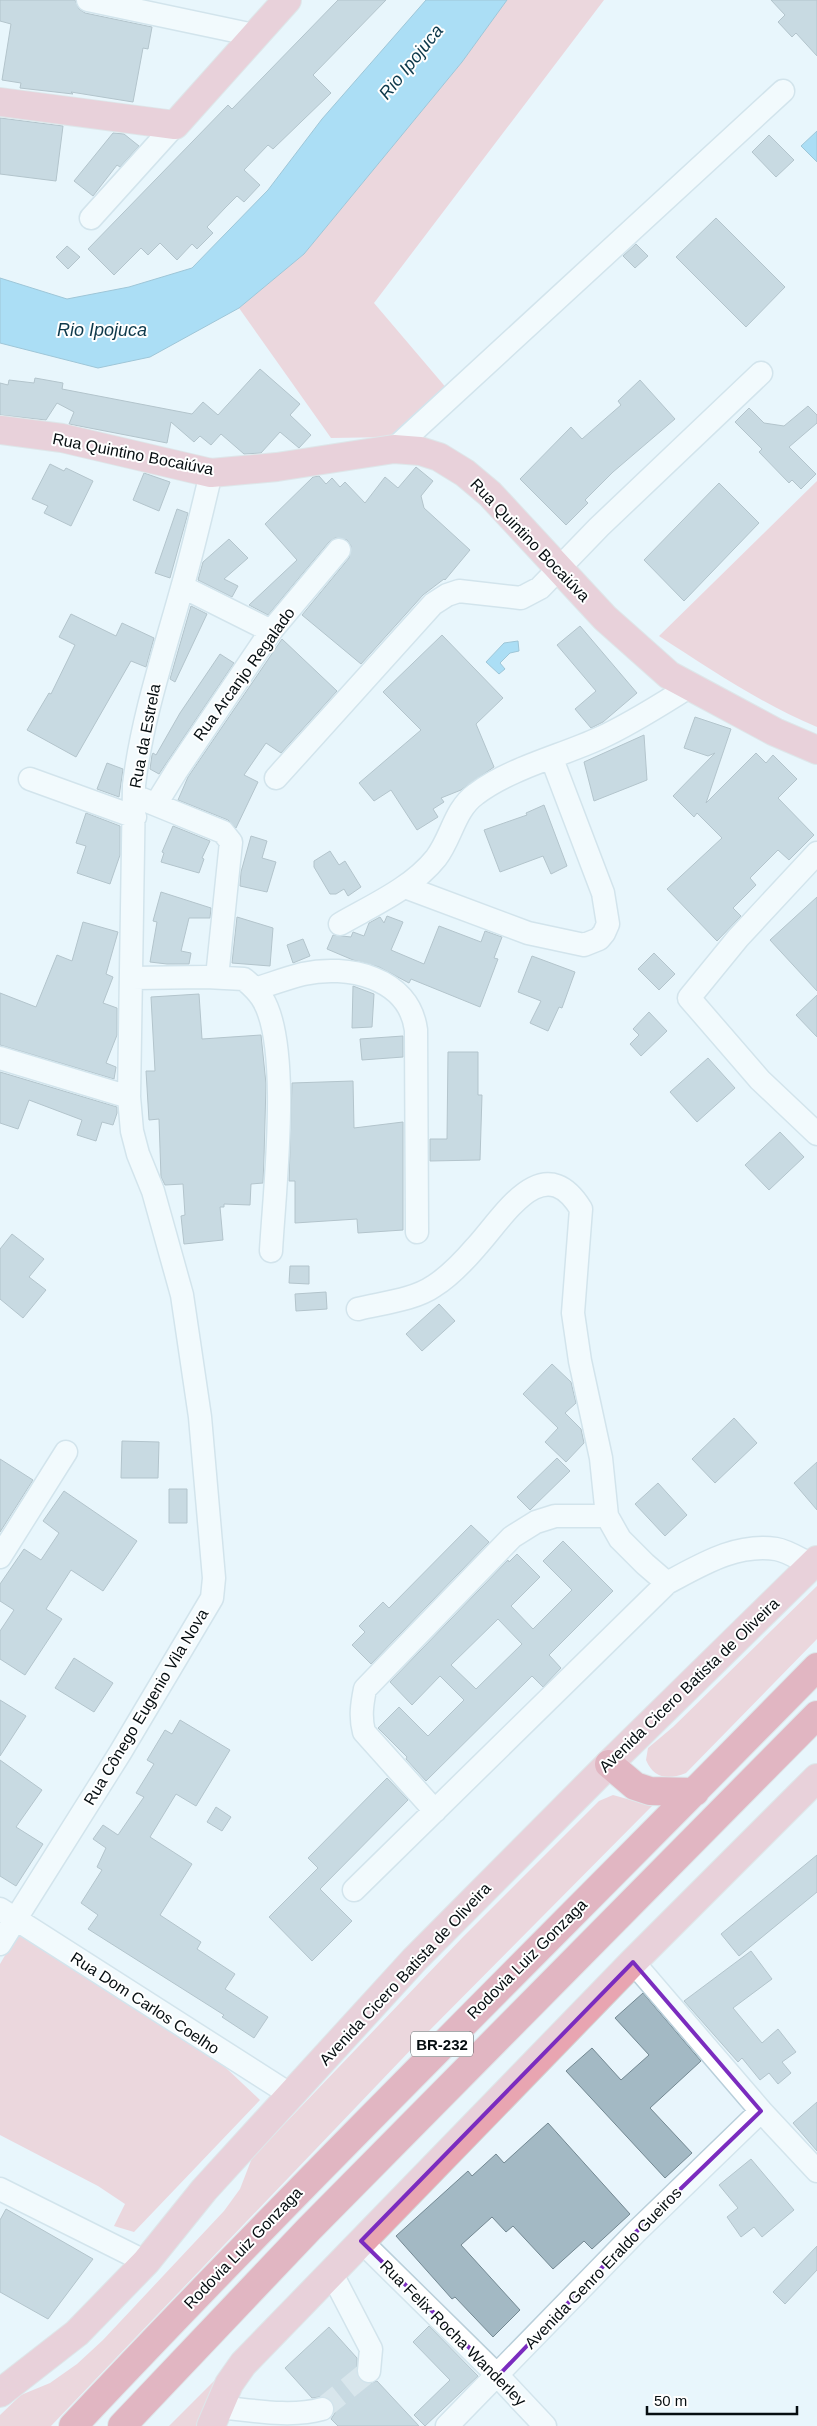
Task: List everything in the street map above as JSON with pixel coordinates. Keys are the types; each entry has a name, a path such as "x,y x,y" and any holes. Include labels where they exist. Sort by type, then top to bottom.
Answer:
{"highway":[{"name":"Rodovia Luiz Gonzaga","path":"73,2426 189,2303 447,2039 695,1792 817,1667"},
{"name":"BR-232","path":"122,2426 309,2229 817,1715"},
{"path":"609,1764 635,1786 650,1792 695,1792"}],"main road":[{"path":"0,102 175,125 287,0"},
{"name":"Rua Quintino Bocaiúva","path":"0,430 62,438 211,472 277,467 394,449 420,451 439,457 465,473 490,494 558,569 612,624 669,675 688,687 775,732 817,750"},
{"name":"Avenida Cicero Batista de Oliveira","path":"0,2394 77,2333 146,2262 204,2190 415,1959 814,1562"},
{"path":"215,2416 229,2384 242,2364 633,1962 817,1778"}],"street":[{"path":"88,0 254,35"},
{"path":"394,449 476,376 783,91"},
{"path":"91,218 175,125"},
{"path":"276,778 433,604 447,595 459,591 521,598 540,588 761,373"},
{"name":"Rua da Estrela","path":"129,1097 134,806 137,760 152,691 182,587 211,472"},
{"name":"Rua Arcanjo Regalado","path":"156,804 182,762 272,631 339,550"},
{"path":"182,587 272,631"},
{"path":"340,924 405,887 437,857 459,811 468,799 501,780 622,728 688,687"},
{"path":"405,887 528,934 584,946 599,939 608,924 603,893 552,759"},
{"path":"30,779 134,806 156,804 223,832 231,842 217,977"},
{"path":"817,853 738,938 689,998 760,1080 817,1134"},
{"path":"255,988 304,974 329,971 354,972 393,988 406,1002 415,1021 416,1030 417,1232"},
{"path":"132,978 217,977 244,979 255,988 263,999 269,1014 278,1068 278,1130 271,1250"},
{"path":"0,1058 129,1097"},
{"name":"Rua Cônego Eugenio Vila Nova","path":"0,1944 8,1914 125,1744 212,1598 214,1578 200,1417 182,1295 153,1191 136,1146 132,1131 129,1097"},
{"path":"358,1309 408,1296 433,1287 459,1265 517,1198 529,1190 541,1185 555,1185 575,1199 581,1208 581,1223 573,1313 580,1361 601,1458 607,1516 620,1539 645,1564 667,1582"},
{"path":"0,1556 66,1452"},
{"path":"435,1811 364,1732 361,1721 365,1689 512,1537 536,1522 555,1516 607,1516"},
{"path":"354,1890 667,1582 713,1558 745,1549 778,1549 814,1562"},
{"name":"Rua Dom Carlos Coelho","path":"8,1914 291,2095"},
{"path":"633,1962 761,2111 817,2172"},
{"name":"Avenida Genro Eraldo Gueiros","path":"447,2426 498,2376 637,2231 761,2111"},
{"path":"0,2189 146,2262"},
{"name":"Rua Felix Rocha Wanderley","path":"361,2241 498,2376 545,2426"},
{"path":"331,2272 371,2349 369,2371"},
{"path":"215,2416 311,2412 322,2409"}],"highlighted area":[{"path":"633,1962 761,2111 637,2231 498,2376 361,2241"}],"shaded area":[{"path":"507,0 604,0 374,303 448,390 391,437 331,438 239,308 304,254 462,62"},
{"path":"817,481 817,727 755,696 659,636"},
{"path":"817,1586 817,1639 686,1773 668,1777 653,1771 646,1760 648,1748 673,1727"},
{"path":"613,1795 652,1806 422,2038 51,2426 0,2426 0,2415 21,2395 50,2383 77,2364 103,2340 224,2211 240,2189 252,2158 463,1937 599,1801"},
{"path":"20,1930 144,2010 225,2067 260,2100 134,2232 114,2226 125,2204 98,2186 0,2135 0,1964"},
{"path":"219,2376 199,2426 169,2426"}],"water":[{"name":"Rio Ipojuca","path":"426,0 507,0 462,62 304,254 239,308 150,357 98,368 0,343 0,278 67,299 129,287 192,268 268,190 322,119"},
{"path":"817,131 817,162 801,146"},
{"path":"518,641 519,651 510,653 500,663 505,669 499,674 486,662 504,643"}],"building":[{"path":"0,0 75,0 79,9 85,13 152,27 148,49 143,48 133,102 71,92 73,94 20,88 21,83 2,80 11,24 0,21"},
{"path":"338,0 386,0 313,75 331,93 273,149 268,145 244,170 260,185 244,202 237,196 225,208 207,227 213,233 197,249 192,244 177,260 160,243 148,255 141,248 114,275 88,249 228,105 232,109"},
{"path":"771,0 817,0 817,56 796,33 792,37 778,22 785,15"},
{"path":"0,118 63,126 56,181 0,174"},
{"path":"113,133 124,134 139,146 120,167 117,165 93,196 74,181"},
{"path":"769,135 794,160 776,177 752,152"},
{"path":"716,218 785,287 746,327 676,257"},
{"path":"636,244 648,256 635,268 623,256"},
{"path":"67,246 80,257 68,269 56,257"},
{"path":"260,369 300,404 290,415 311,435 299,448 280,432 261,453 244,454 221,434 211,445 200,436 194,442 171,422 167,443 69,424 74,412 57,403 46,420 0,415 0,383 8,385 9,380 34,383 35,378 63,383 62,389 192,414 203,402 218,415"},
{"path":"640,380 675,419 613,472 585,500 588,503 566,525 520,479 571,427 582,439 621,405 618,401"},
{"path":"808,406 817,415 817,423 789,447 816,474 801,489 792,480 789,483 759,452 762,449 735,422 749,408 764,423 784,426"},
{"path":"50,464 64,471 66,468 93,481 71,526 44,513 48,506 32,499"},
{"path":"416,467 433,481 421,496 424,508 470,550 445,580 423,595 361,664 302,615 349,558 351,546 347,540 335,538 329,542 268,615 249,605 297,560 265,524 313,477 319,476 326,484 332,478 340,487 345,482 365,503 385,477 398,488"},
{"path":"144,473 170,482 159,511 133,500"},
{"path":"719,483 759,523 684,601 644,560"},
{"path":"177,509 188,513 170,578 155,573"},
{"path":"229,539 248,558 224,579 238,586 232,597 198,580 203,562"},
{"path":"191,606 207,614 175,682 170,679"},
{"path":"71,614 116,636 122,623 154,638 146,667 131,661 76,757 27,730 49,693 51,694 75,645 59,637"},
{"path":"580,626 637,693 603,722 591,728 575,709 596,691 557,645"},
{"path":"442,635 503,698 476,724 494,767 461,790 441,798 444,802 433,809 438,817 417,830 391,790 374,801 359,783 421,730 383,692"},
{"path":"282,639 337,691 281,753 266,743 244,775 258,782 236,828 228,820 178,800 188,777"},
{"path":"220,654 234,663 159,774 150,769 153,753 156,755 180,713"},
{"path":"695,717 731,729 706,803 756,753 766,763 773,755 797,779 778,798 814,835 789,860 778,850 750,878 756,885 733,908 741,916 717,941 667,889 722,838 697,813 694,817 673,796 715,753 708,756 684,748"},
{"path":"644,735 647,780 594,801 584,762"},
{"path":"107,763 123,769 119,797 97,789"},
{"path":"544,805 567,866 551,874 543,856 500,872 484,830 527,815 526,813"},
{"path":"86,813 120,826 120,855 110,884 77,873 86,846 76,843"},
{"path":"173,826 210,841 202,858 204,859 199,873 161,862 164,853 162,852"},
{"path":"251,836 267,841 262,858 276,862 267,892 240,886 241,872"},
{"path":"330,851 339,865 345,861 361,887 348,896 344,889 336,894 330,894 314,867 314,861"},
{"path":"161,892 211,908 210,918 189,918 181,951 191,953 189,964 150,962 157,922 153,921"},
{"path":"817,897 817,991 770,940"},
{"path":"387,916 403,922 391,950 424,964 439,926 481,942 485,931 502,937 494,958 498,959 480,1007 411,979 409,983 379,967 353,960 327,949 333,935 351,937 353,932 364,936 369,923 380,917 384,923"},
{"path":"237,917 273,928 270,966 232,963"},
{"path":"83,922 118,932 106,974 113,977 103,1003 117,1008 117,1035 106,1063 116,1067 114,1079 0,1045 0,993 36,1007 57,955 72,961"},
{"path":"303,939 310,956 293,963 287,945"},
{"path":"654,953 675,974 659,990 638,969"},
{"path":"532,956 575,972 562,1008 559,1007 548,1031 530,1023 541,1001 518,992"},
{"path":"353,986 374,994 372,1027 352,1028"},
{"path":"199,994 202,1039 261,1035 266,1084 263,1183 251,1184 250,1205 224,1204 224,1207 220,1207 223,1240 184,1244 181,1216 185,1215 183,1184 165,1185 161,1177 159,1119 149,1120 146,1071 155,1071 151,997"},
{"path":"817,995 817,1037 796,1015"},
{"path":"649,1012 667,1031 641,1056 630,1044 639,1035 633,1029"},
{"path":"403,1036 403,1057 362,1060 360,1039"},
{"path":"448,1052 478,1052 478,1095 482,1095 480,1160 430,1161 430,1139 447,1139"},
{"path":"708,1058 735,1088 697,1122 670,1092"},
{"path":"0,1072 117,1107 113,1125 102,1122 96,1141 77,1135 82,1120 29,1100 18,1129 0,1123"},
{"path":"353,1081 354,1128 403,1122 403,1230 358,1233 357,1219 295,1223 295,1181 289,1181 292,1083"},
{"path":"780,1132 804,1157 769,1190 745,1165"},
{"path":"12,1234 44,1259 29,1277 46,1290 23,1318 0,1299 0,1249"},
{"path":"290,1266 309,1266 309,1284 289,1283"},
{"path":"326,1292 327,1309 296,1311 295,1294"},
{"path":"439,1304 455,1321 422,1351 406,1334"},
{"path":"552,1364 571,1382 576,1403 565,1413 581,1429 584,1443 566,1462 545,1442 558,1428 523,1394"},
{"path":"734,1418 757,1443 715,1483 692,1459"},
{"path":"122,1441 159,1442 158,1478 121,1478"},
{"path":"557,1458 570,1471 530,1510 517,1497"},
{"path":"0,1459 33,1480 0,1532"},
{"path":"817,1462 817,1510 794,1483"},
{"path":"658,1483 687,1515 665,1536 635,1504"},
{"path":"169,1489 187,1489 187,1523 169,1523"},
{"path":"64,1491 137,1541 103,1591 71,1570 46,1609 62,1619 25,1675 0,1659 0,1631 14,1610 0,1601 0,1584 24,1549 41,1560 59,1533 43,1521"},
{"path":"471,1525 489,1542 371,1664 352,1645 365,1632 359,1626 383,1602 389,1608"},
{"path":"563,1541 613,1591 549,1655 561,1668 543,1687 532,1676 426,1781 406,1759 407,1757 378,1728 399,1707 428,1736 464,1700 440,1676 412,1705 390,1682 508,1560 509,1562 517,1554 540,1577 511,1606 533,1629 572,1590 543,1561","holes":["498,1619 522,1644 476,1689 451,1665"]},
{"path":"74,1658 113,1683 94,1712 55,1688"},
{"path":"0,1700 26,1716 0,1756"},
{"path":"180,1720 230,1750 196,1806 176,1794 150,1837 192,1864 160,1915 201,1942 197,1949 235,1974 225,1989 268,2017 254,2038 222,2017 224,2015 88,1929 98,1915 81,1903 102,1870 97,1867 106,1848 93,1839 103,1825 118,1835 144,1797 136,1793 154,1764 147,1760 165,1730 172,1734"},
{"path":"0,1760 42,1790 16,1827 43,1844 16,1886 0,1876"},
{"path":"387,1778 408,1800 320,1889 352,1921 312,1961 269,1917 318,1868 308,1858"},
{"path":"216,1807 231,1817 222,1831 207,1822"},
{"path":"817,1855 817,1892 739,1956 721,1934"},
{"path":"751,1951 772,1979 733,2008 762,2043 778,2029 796,2052 782,2062 791,2073 778,2084 769,2073 760,2080 742,2058 738,2062 684,2001"},
{"path":"643,1993 701,2061 650,2108 692,2153 665,2178 566,2071 592,2048 621,2080 649,2055 615,2018"},
{"path":"817,2102 817,2151 793,2123"},
{"path":"548,2123 630,2214 592,2249 584,2241 553,2269 513,2226 506,2232 492,2217 461,2245 520,2310 493,2337 455,2297 452,2299 396,2236 468,2171 472,2176 496,2154 504,2163"},
{"path":"751,2159 794,2210 762,2237 754,2227 741,2237 727,2217 738,2208 719,2185"},
{"path":"6,2209 93,2259 48,2319 0,2292 0,2220"},
{"path":"817,2246 817,2270 785,2304 773,2292"},
{"path":"429,2326 478,2376 425,2426 414,2415 450,2380 413,2342"},
{"path":"329,2327 357,2358 357,2376 361,2381 368,2384 377,2381 419,2426 338,2426 331,2419 335,2413 332,2401 326,2396 312,2398 285,2368"}],"tunnel":[{"path":"322,2409 369,2371"}]}
